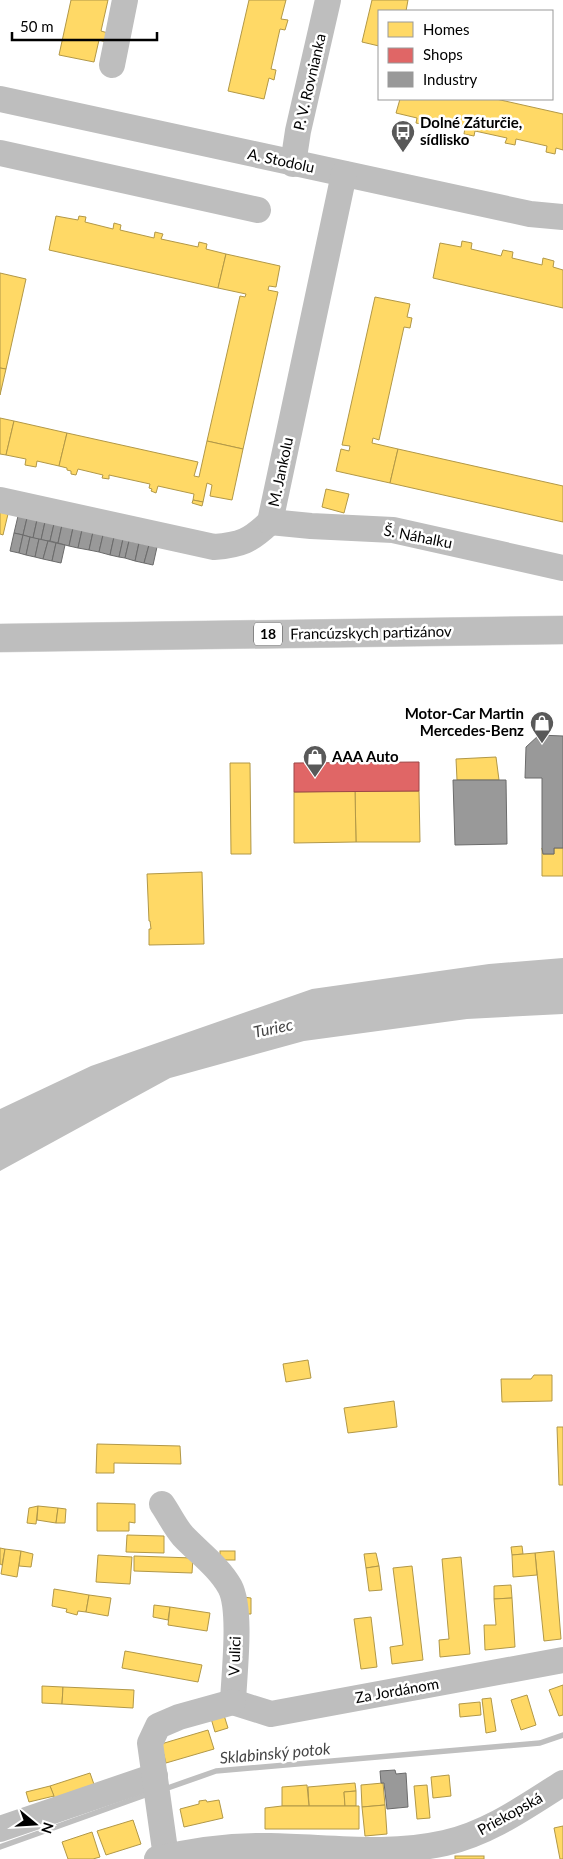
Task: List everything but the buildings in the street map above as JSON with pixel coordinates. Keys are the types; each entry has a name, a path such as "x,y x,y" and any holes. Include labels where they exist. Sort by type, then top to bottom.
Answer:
{"main road":[{"name":"Francúzskych partizánov","path":"0,638 563,630"}],"street":[{"path":"112,65 125,0"},
{"name":"P. V. Rovnianka","path":"293,164 298,131 328,0"},
{"name":"A. Stodolu","path":"0,99 530,214 563,217"},
{"path":"0,153 258,210"},
{"name":"M. Jankolu","path":"0,500 214,547 237,545 258,534 270,522 344,174"},
{"name":"Š. Náhalku","path":"270,522 393,530 563,568"},
{"name":"V ulici","path":"162,1504 182,1534 229,1586 234,1600 236,1640 233,1702"},
{"name":"Za Jordánom","path":"233,1702 271,1714 563,1660"},
{"path":"162,1858 161,1812 150,1743 158,1726 179,1717 233,1702"},
{"path":"0,1829 155,1776"},
{"name":"Priekopská","path":"162,1858 207,1849 235,1846 375,1851 430,1846 473,1834 495,1825 563,1783"}],"water":[{"name":"Turiec","path":"563,958 563,1014 467,1019 304,1041 170,1078 0,1171 0,1109 91,1066 312,989 489,964"}],"waterway":[{"name":"Sklabinský potok","path":"162,1790 216,1771 540,1743 563,1735"},
{"name":"Sklabinský potok","path":"0,1847 151,1793"}],"place":[{"name":"Dolné Záturčie, sídlisko","path":"403,153"},
{"name":"Motor-Car Martin Mercedes-Benz","path":"542,744"},
{"name":"AAA Auto","path":"315,778"}]}
